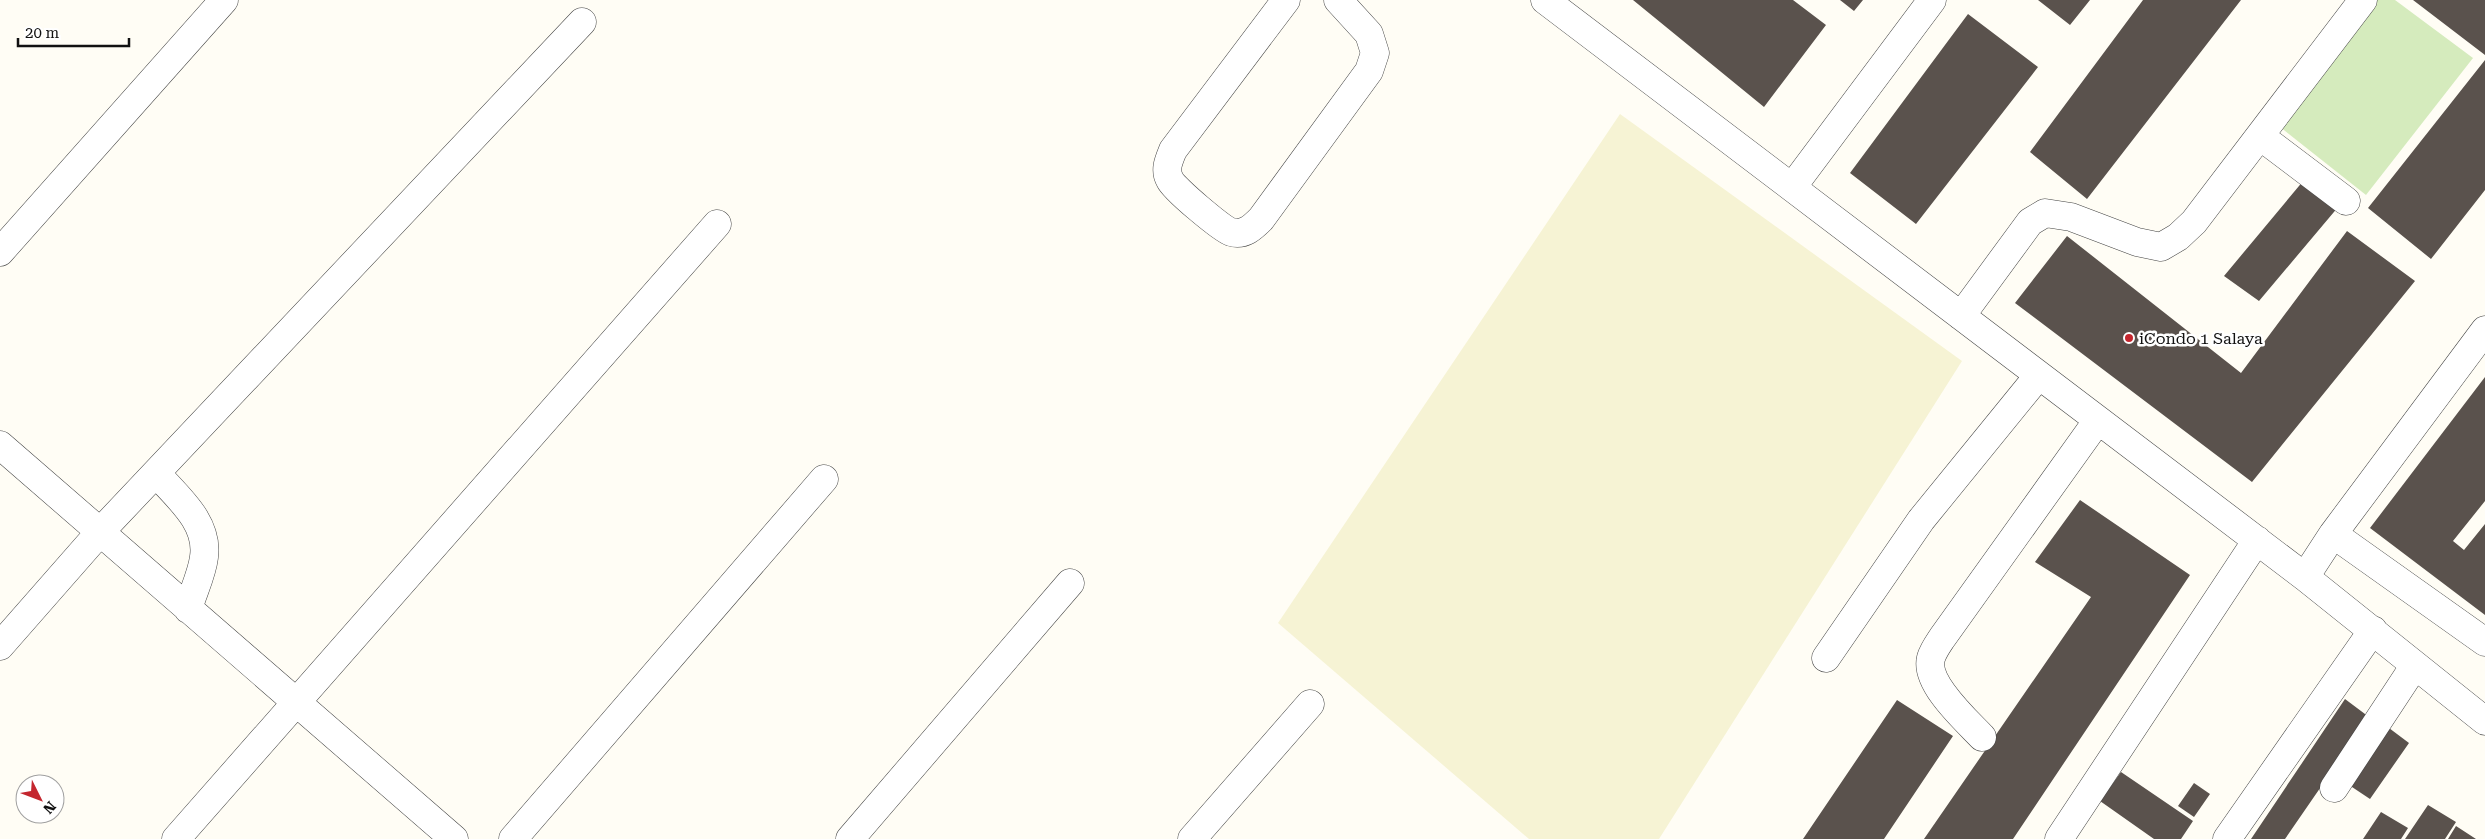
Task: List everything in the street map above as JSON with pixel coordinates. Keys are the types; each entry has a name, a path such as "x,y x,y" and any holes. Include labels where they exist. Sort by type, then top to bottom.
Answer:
{"street":[{"path":"0,252 224,0"},
{"path":"1286,0 1173,150 1167,166 1170,180 1190,200 1231,232 1241,233 1252,229 1261,219 1369,71 1375,53 1369,34 1338,0"},
{"path":"1793,186 1932,0"},
{"path":"1961,316 2030,222 2045,213 2070,217 2138,242 2161,246 2178,237 2194,222 2363,0"},
{"path":"1555,3 1961,316 2305,577 2485,721"},
{"path":"0,646 100,532 582,22"},
{"path":"2260,136 2346,201"},
{"path":"176,839 294,702 717,224"},
{"path":"2305,577 2333,534 2485,330"},
{"path":"1826,658 1921,520 2039,375"},
{"path":"1982,737 1943,694 1932,675 1931,660 1942,638 2098,420"},
{"path":"0,445 454,839"},
{"path":"156,472 195,516 204,536 204,557 188,609"},
{"path":"513,839 824,479"},
{"path":"2333,534 2485,642"},
{"path":"2059,839 2257,540"},
{"path":"850,839 1070,583"},
{"path":"2227,839 2373,630"},
{"path":"2334,788 2414,665"},
{"path":"1192,839 1310,704"}],"shaded area":[{"path":"1620,114 1962,361 1659,839 1529,839 1278,623"}],"green space":[{"path":"2374,0 2395,0 2473,58 2366,195 2280,127"}],"building":[{"path":"1633,0 1793,0 1826,25 1764,107"},
{"path":"1840,0 1863,0 1854,11"},
{"path":"2038,0 2090,0 2070,25"},
{"path":"2143,0 2241,0 2087,199 2030,152"},
{"path":"2413,0 2485,0 2485,55"},
{"path":"1968,14 2038,67 1916,224 1850,173"},
{"path":"2485,60 2485,190 2431,259 2368,208"},
{"path":"2304,180 2339,206 2259,301 2224,276"},
{"name":"iCondo 1 Salaya","path":"2347,231 2415,281 2252,482 2015,303 2067,236 2241,373"},
{"path":"2485,377 2485,501 2453,541 2464,550 2485,524 2485,615 2370,528"},
{"path":"2080,500 2190,575 2013,839 1924,839 2091,597 2035,562"},
{"path":"2345,699 2369,717 2285,839 2251,839"},
{"path":"1897,700 1953,736 1884,839 1803,839"},
{"path":"2385,725 2409,743 2370,799 2346,783"},
{"path":"2121,772 2193,821 2181,839 2154,839 2100,801"},
{"path":"2194,783 2210,794 2194,817 2178,806"},
{"path":"2428,805 2456,822 2445,839 2405,839"},
{"path":"2381,812 2408,828 2401,839 2363,839"},
{"path":"2456,826 2476,839 2448,839"}],"place":[{"name":"iCondo 1 Salaya","path":"2129,338"}]}
